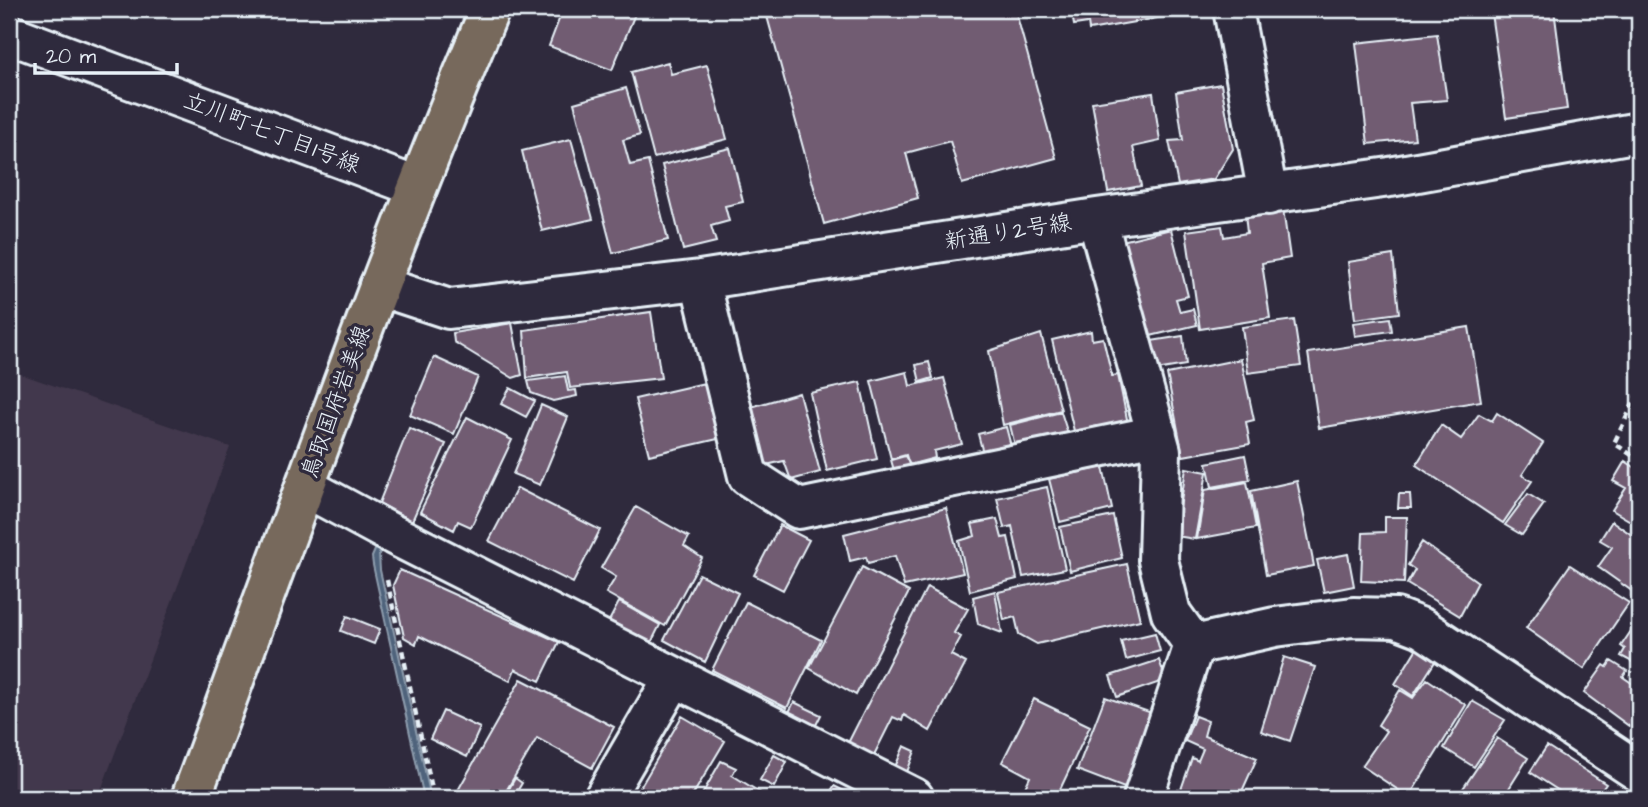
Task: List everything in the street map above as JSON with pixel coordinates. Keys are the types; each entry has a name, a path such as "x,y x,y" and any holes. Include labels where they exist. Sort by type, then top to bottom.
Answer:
{"main road":[{"name":"鳥取国府岩美線","path":"191,798 379,286 490,9"}],"street":[{"path":"1233,9 1268,195"},
{"name":"立川町七丁目1号線","path":"9,34 417,187"},
{"name":"新通り2号線","path":"379,286 449,309 700,280 1097,218 1390,177 1639,132"},
{"path":"1097,218 1157,435 1161,462 1158,560 1171,613 1194,645"},
{"path":"700,280 748,476 799,509 1157,435"},
{"path":"304,487 914,798"},
{"path":"1194,645 1301,624 1353,617 1396,618 1422,628 1639,772"},
{"path":"1143,798 1194,645"},
{"path":"604,798 674,677"}],"path":[{"path":"1639,392 1614,443 1639,460"},
{"path":"394,535 383,559 384,569 434,798"}],"shaded area":[{"path":"9,370 230,447 98,798 9,798"}],"water":[{"path":"378,543 383,547 379,554 380,570 431,798 424,798 373,565 372,557"}],"building":[{"path":"563,9 637,9 612,70 549,46"},
{"path":"765,9 1015,9 1056,158 962,184 950,141 906,153 918,198 824,224"},
{"path":"1071,9 1192,9 1192,12 1089,30 1088,23 1074,25"},
{"path":"1554,9 1567,109 1506,118 1491,13"},
{"path":"1437,34 1447,100 1410,103 1415,139 1368,144 1356,43"},
{"path":"668,62 671,74 707,65 727,139 654,158 631,72"},
{"path":"1221,84 1233,149 1214,179 1178,185 1169,141 1183,140 1176,92"},
{"path":"626,88 640,135 623,140 630,165 648,161 668,240 613,253 574,103"},
{"path":"1153,93 1160,141 1133,147 1141,186 1108,192 1092,102"},
{"path":"571,139 593,219 542,231 522,151"},
{"path":"730,148 743,202 725,206 729,221 711,226 716,242 683,250 662,165"},
{"path":"1639,159 1639,193 1633,160"},
{"path":"1283,209 1290,258 1262,263 1270,318 1200,329 1186,231 1222,226 1224,237 1247,233 1245,214"},
{"path":"1171,229 1188,296 1176,299 1180,312 1193,309 1197,325 1146,337 1122,241"},
{"path":"1393,255 1399,313 1355,319 1348,262"},
{"path":"651,312 661,378 570,388 567,372 527,378 524,330"},
{"path":"1390,318 1392,331 1355,336 1353,323"},
{"path":"1294,320 1301,366 1248,373 1242,327"},
{"path":"512,323 522,375 513,378 454,342 453,333"},
{"path":"1469,327 1481,401 1319,428 1308,353"},
{"path":"1091,331 1092,340 1103,338 1112,376 1118,375 1128,424 1075,435 1052,340"},
{"path":"1041,334 1061,410 1003,425 989,351"},
{"path":"1183,336 1186,365 1156,370 1151,341"},
{"path":"434,357 478,377 454,434 410,415"},
{"path":"1241,359 1254,420 1246,422 1250,444 1183,456 1167,374"},
{"path":"929,362 933,378 920,382 916,365"},
{"path":"907,372 910,386 944,378 962,444 934,451 935,458 909,465 906,455 891,459 871,381"},
{"path":"565,376 568,391 576,390 577,396 553,401 531,393 528,381"},
{"path":"709,382 722,438 649,455 635,399"},
{"path":"860,382 877,459 827,471 810,393"},
{"path":"510,388 535,401 526,417 501,404"},
{"path":"799,393 820,472 791,480 784,461 766,465 751,407"},
{"path":"541,405 568,417 540,485 513,474"},
{"path":"1061,412 1068,434 1016,450 1010,425"},
{"path":"1497,413 1543,443 1522,475 1532,481 1503,523 1416,465 1441,425 1461,439 1479,414 1492,421"},
{"path":"467,417 512,440 471,527 458,521 454,530 420,512"},
{"path":"1006,427 1012,450 984,457 978,434"},
{"path":"409,428 446,444 412,521 379,503"},
{"path":"1245,455 1250,480 1212,487 1207,463"},
{"path":"905,456 913,470 895,474 891,460"},
{"path":"1625,461 1639,470 1639,526 1612,510 1626,488 1613,481"},
{"path":"1103,467 1112,509 1060,522 1049,479"},
{"path":"1186,468 1207,472 1195,539 1176,536"},
{"path":"1297,481 1314,566 1266,575 1251,491"},
{"path":"1247,482 1256,528 1197,539 1205,490"},
{"path":"1047,487 1065,569 1023,577 1012,526 1004,528 997,498"},
{"path":"517,488 600,530 573,583 489,541"},
{"path":"1399,494 1410,494 1411,508 1398,508"},
{"path":"1528,494 1544,504 1522,535 1505,525"},
{"path":"636,507 689,537 684,546 702,558 665,626 606,593 616,577 601,568"},
{"path":"946,508 963,573 904,586 895,556 868,563 866,557 850,561 844,534"},
{"path":"1113,516 1122,558 1070,571 1060,527"},
{"path":"1385,517 1407,517 1404,583 1361,581 1363,533 1385,532"},
{"path":"997,519 1002,538 1008,537 1017,579 970,591 959,541 975,536 972,524"},
{"path":"1612,521 1639,540 1639,596 1598,567 1612,547 1600,540"},
{"path":"780,525 809,540 783,590 754,575"},
{"path":"1422,542 1478,582 1460,616 1407,584 1415,570 1408,565"},
{"path":"1348,554 1354,586 1324,592 1317,560"},
{"path":"1127,564 1140,620 1037,644 1019,634 1015,617 1004,620 998,592"},
{"path":"1570,565 1629,603 1584,669 1526,628"},
{"path":"862,567 909,592 856,695 809,668"},
{"path":"400,570 559,642 540,681 515,669 510,681 419,636 416,644 404,637 393,585"},
{"path":"699,574 738,593 705,662 664,640"},
{"path":"927,587 968,609 954,633 961,637 951,655 966,663 930,731 904,715 902,721 893,717 874,755 848,743"},
{"path":"995,591 1002,633 978,624 973,597"},
{"path":"619,602 660,625 651,643 609,621"},
{"path":"746,602 821,640 787,708 712,670"},
{"path":"347,616 380,629 374,644 341,631"},
{"path":"1639,619 1639,660 1636,664 1621,656 1625,649 1621,646"},
{"path":"1155,633 1160,651 1126,660 1121,641"},
{"path":"1417,648 1436,660 1413,696 1395,684"},
{"path":"1284,657 1315,667 1290,741 1261,731"},
{"path":"1159,660 1166,680 1117,697 1110,676"},
{"path":"1611,661 1627,671 1623,677 1639,688 1637,732 1584,693 1604,665 1607,667"},
{"path":"521,679 614,727 592,768 537,738 502,798 468,798 457,792"},
{"path":"1427,679 1466,705 1409,797 1362,766 1386,731 1378,725 1400,690 1413,698"},
{"path":"1105,697 1155,714 1127,789 1077,770"},
{"path":"1034,699 1090,726 1056,798 1020,798 1030,777 1002,762"},
{"path":"1472,701 1505,720 1474,767 1444,748"},
{"path":"794,702 821,715 815,727 788,714"},
{"path":"443,711 480,728 467,757 430,739"},
{"path":"682,716 725,741 691,798 634,798"},
{"path":"1195,716 1208,721 1204,736 1257,758 1239,798 1178,798 1192,758 1198,761 1203,749 1185,741"},
{"path":"1497,738 1528,758 1503,798 1476,798 1462,790"},
{"path":"904,746 915,751 907,772 895,767"},
{"path":"1547,746 1606,784 1596,798 1570,798 1530,772"},
{"path":"774,755 787,762 774,787 760,780"},
{"path":"721,761 736,768 732,775 769,798 700,798"},
{"path":"515,778 522,783 513,798 504,798"},
{"path":"834,786 846,792 843,798 827,798"}]}
